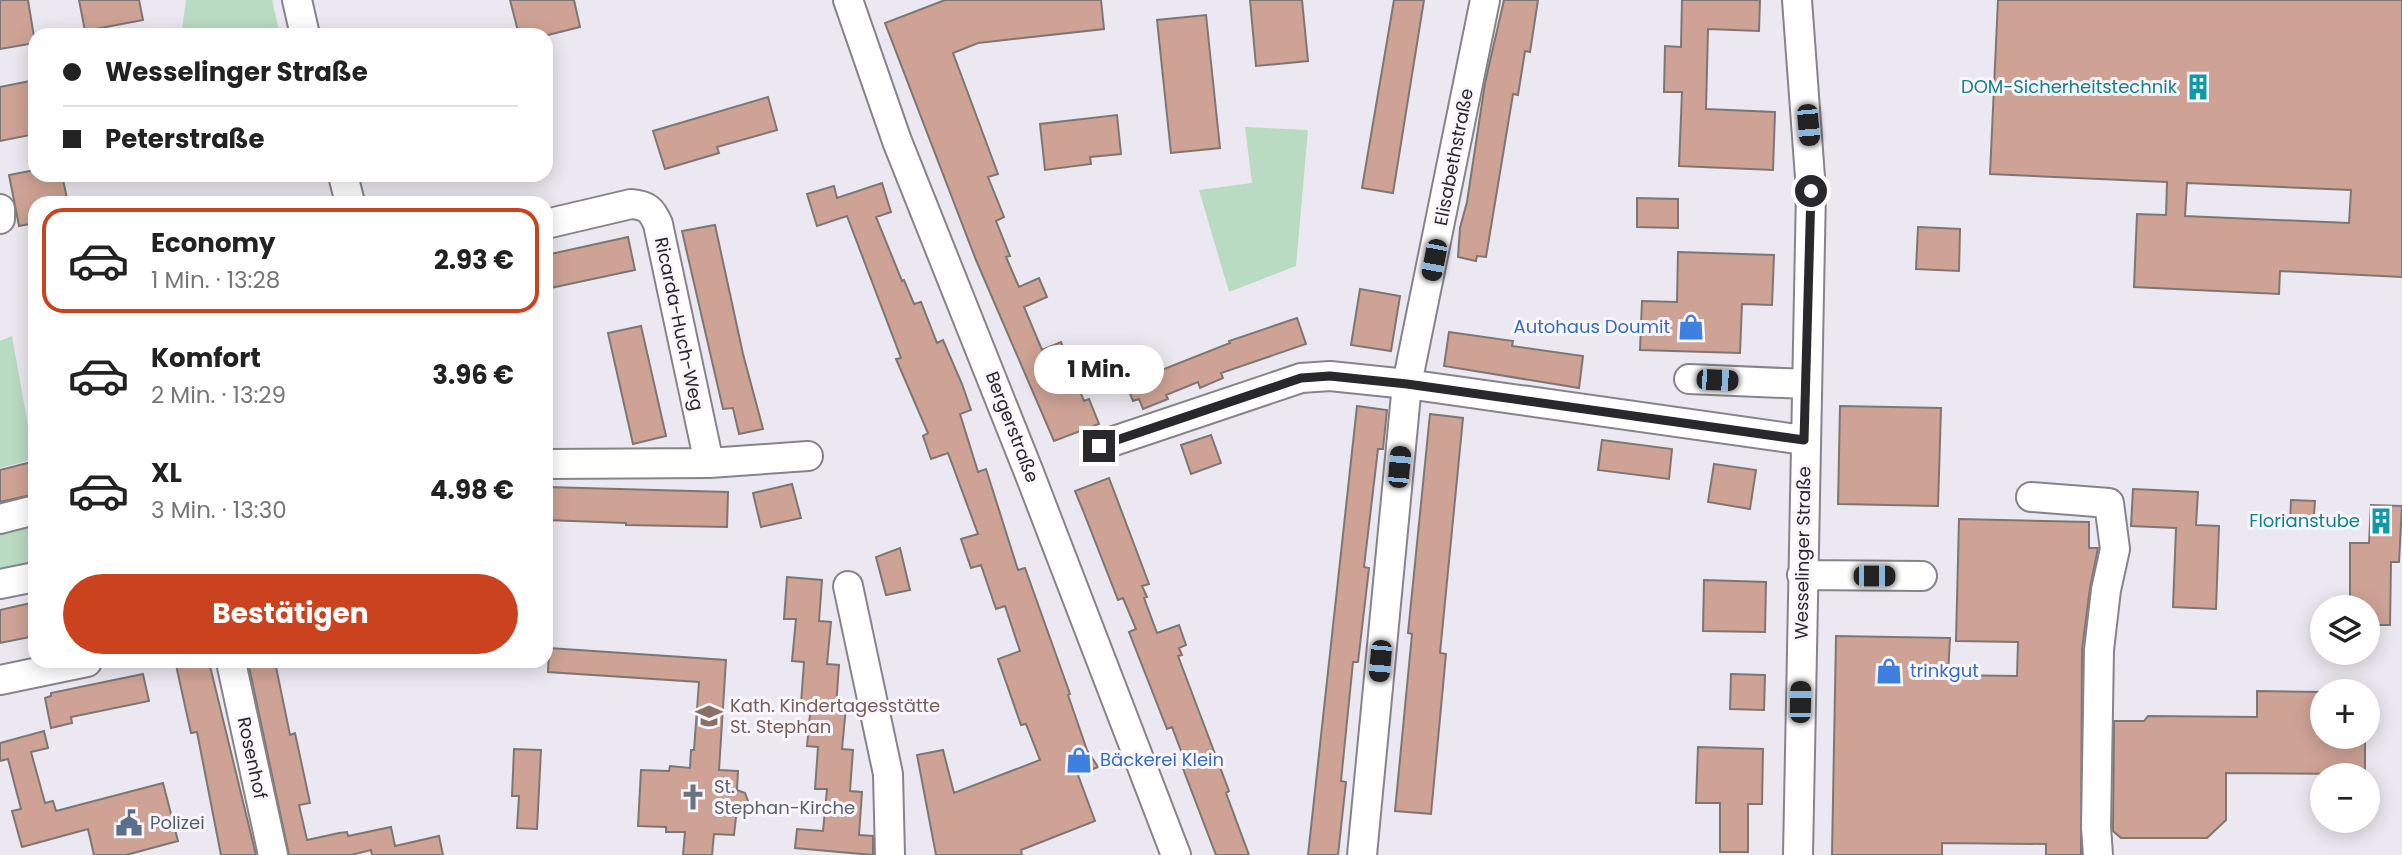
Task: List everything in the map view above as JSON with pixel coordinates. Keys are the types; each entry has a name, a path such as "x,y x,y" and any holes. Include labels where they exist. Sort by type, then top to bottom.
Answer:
{"street":[{"path":"297,0 303,28"},
{"name":"Bergerstraße","path":"848,0 902,154 1028,470 1175,855"},
{"name":"Elisabethstraße","path":"1362,855 1407,384 1485,0"},
{"name":"Wesselinger Straße","path":"1797,0 1811,191 1804,440 1798,855"},
{"name":"Ricarda-Huch-Weg","path":"553,222 631,204 643,205 652,211 658,225 709,463"},
{"path":"1099,446 1301,378 1330,376 1407,384 1804,440"},
{"path":"1689,379 1806,384"},
{"path":"553,464 709,463 808,456"},
{"path":"2031,497 2109,503 2115,549 2106,590 2099,650 2096,827 2098,855"},
{"path":"0,519 28,512"},
{"path":"1802,575 1922,576"},
{"path":"0,584 28,578"},
{"path":"848,586 888,774 890,855"},
{"path":"0,680 58,668"},
{"name":"Rosenhof","path":"232,668 273,855"}],"green space":[{"path":"186,0 272,0 278,28 182,28"},
{"path":"1245,127 1308,130 1296,266 1229,292 1199,190 1252,183"},
{"path":"12,336 28,425 28,461 0,468 0,341"},
{"path":"28,517 28,576 4,581 0,567 0,524"}],"building":[{"path":"0,0 28,0 33,28 28,28 28,44 0,49"},
{"path":"79,0 139,0 143,20 101,28 84,28"},
{"path":"510,0 574,0 580,27 553,34 553,28 517,28"},
{"path":"945,0 1101,0 1104,29 978,43 953,53 998,174 988,177 1004,217 996,221 1010,256 1006,257 1019,287 1039,278 1047,297 1024,307 1042,350 1061,342 1084,401 1089,399 1099,424 1054,441 976,260 885,23"},
{"path":"1250,0 1302,0 1308,61 1256,66"},
{"path":"1394,0 1424,0 1393,193 1362,188"},
{"path":"1504,0 1538,0 1530,52 1525,51 1518,95 1513,94 1486,257 1477,256 1476,261 1458,257 1460,228 1467,202 1485,83"},
{"path":"1682,0 1760,0 1759,31 1708,29 1706,109 1775,112 1773,170 1679,166 1682,92 1664,92 1665,46 1681,47"},
{"name":"DOM-Sicherheitstechnik","path":"1998,0 2402,0 2402,277 2280,271 2279,294 2134,287 2137,214 2166,215 2167,182 1990,174","holes":["2187,183 2351,190 2349,223 2185,216"]},
{"path":"1206,15 1220,148 1171,153 1157,20"},
{"path":"28,81 28,135 0,141 0,87"},
{"path":"768,97 777,130 717,147 719,153 665,169 653,131"},
{"path":"1117,115 1121,154 1090,157 1091,164 1045,170 1040,124"},
{"path":"28,171 28,182 64,182 66,196 28,196 28,224 19,226 9,175"},
{"path":"882,183 891,212 876,217 902,281 904,280 914,304 921,302 937,343 943,340 962,384 971,410 960,414 978,472 986,469 1018,570 1025,568 1087,750 1098,767 1078,775 1095,821 1021,850 1022,855 936,855 917,755 943,750 954,793 1040,760 1026,724 1021,725 998,659 1020,651 1005,606 996,609 981,565 971,568 961,539 978,534 948,453 931,459 923,436 928,433 896,359 901,358 847,216 817,226 807,194 834,186 837,198"},
{"path":"1637,198 1678,199 1678,228 1637,227"},
{"path":"715,225 743,354 763,429 739,434 733,408 723,409 682,231"},
{"path":"1918,227 1960,229 1959,271 1916,269"},
{"path":"628,237 635,270 553,288 553,253"},
{"path":"1678,252 1774,255 1772,305 1742,304 1740,353 1640,350 1642,301 1677,302"},
{"path":"1360,289 1400,296 1391,351 1351,345"},
{"path":"1297,318 1306,344 1221,373 1223,378 1200,388 1198,382 1166,395 1168,399 1143,409 1139,399 1133,401 1126,384 1230,343 1229,341"},
{"path":"641,326 666,436 633,444 608,333"},
{"path":"1449,332 1513,341 1512,346 1583,356 1579,388 1444,366"},
{"path":"1357,406 1387,410 1383,449 1378,449 1364,567 1369,568 1358,662 1353,662 1341,781 1346,782 1338,855 1308,855"},
{"path":"1840,406 1941,408 1938,506 1838,504"},
{"path":"1430,414 1463,418 1440,653 1446,654 1431,814 1395,811 1412,634 1408,633"},
{"path":"1211,435 1221,463 1191,474 1181,445"},
{"path":"1602,440 1672,449 1669,479 1598,470"},
{"path":"28,463 28,496 0,502 0,470"},
{"path":"1714,464 1756,470 1750,509 1708,502"},
{"path":"1109,478 1149,584 1142,586 1157,633 1179,625 1186,645 1179,648 1182,655 1178,656 1229,791 1226,793 1249,855 1216,855 1182,766 1186,764 1172,727 1167,729 1129,632 1136,629 1123,598 1118,600 1075,491"},
{"path":"792,484 801,518 761,527 753,493"},
{"path":"553,487 728,492 727,527 553,520"},
{"path":"2133,489 2198,492 2196,525 2219,526 2216,609 2173,607 2176,528 2131,526"},
{"path":"2291,500 2315,501 2313,526 2290,524"},
{"path":"2371,505 2402,506 2399,562 2391,562 2390,625 2380,625 2380,595 2350,595 2350,543 2369,543"},
{"path":"1959,519 2089,522 2089,548 2098,548 2082,650 2081,855 2046,855 2046,844 1942,843 1942,855 1832,855 1836,636 1950,638 1948,675 2017,676 2018,642 1956,641"},
{"path":"900,548 910,590 886,595 876,557"},
{"path":"787,577 822,580 819,621 831,622 827,664 839,665 836,707 846,707 842,749 853,750 850,791 862,792 859,835 873,836 873,855 795,848 797,829 823,831 827,789 815,789 818,747 807,746 811,704 801,704 804,662 792,661 796,619 784,619"},
{"path":"1704,580 1766,582 1765,632 1703,631"},
{"path":"28,604 28,637 0,643 0,610"},
{"path":"553,648 726,660 719,770 738,771 737,790 745,793 748,801 744,811 736,817 734,835 714,834 712,855 683,855 685,832 666,832 666,827 638,826 641,770 669,771 670,766 690,768 691,750 694,750 699,682 548,672 548,668 553,668"},
{"path":"177,668 210,668 256,855 221,855 197,732 191,733"},
{"path":"249,668 276,668 290,735 295,733 310,803 299,805 307,840 347,832 348,836 391,827 395,846 439,836 443,855 372,855 371,850 351,855 289,855"},
{"path":"143,674 149,701 71,717 72,723 51,728 45,698 51,696 51,693"},
{"path":"1731,674 1765,675 1764,710 1730,709"},
{"path":"2257,691 2310,692 2310,749 2365,749 2365,763 2310,763 2310,774 2226,773 2226,820 2207,838 2121,838 2113,831 2114,721 2144,721 2148,716 2257,717"},
{"path":"44,731 48,748 31,752 45,803 53,801 56,811 163,783 178,841 126,855 94,855 88,829 22,847 12,811 21,809 8,759 0,761 0,743"},
{"path":"1698,747 1763,749 1762,804 1748,804 1748,852 1720,852 1720,803 1696,803"},
{"path":"514,749 541,750 537,829 517,828 519,796 512,796"}],"place":[{"name":"DOM-Sicherheitstechnik","path":"2198,87"},
{"name":"Autohaus Doumit","path":"1691,327"},
{"name":"Florianstube","path":"2381,521"},
{"name":"trinkgut","path":"1889,671"},
{"name":"Kath. Kindertagesstätte St. Stephan","path":"709,716"},
{"name":"Bäckerei Klein","path":"1079,760"},
{"name":"St. Stephan-Kirche","path":"693,797"},
{"name":"Polizei","path":"129,823"}],"route":[{"path":"1099,446 1301,378 1330,376 1407,384 1804,440 1811,191"}]}
